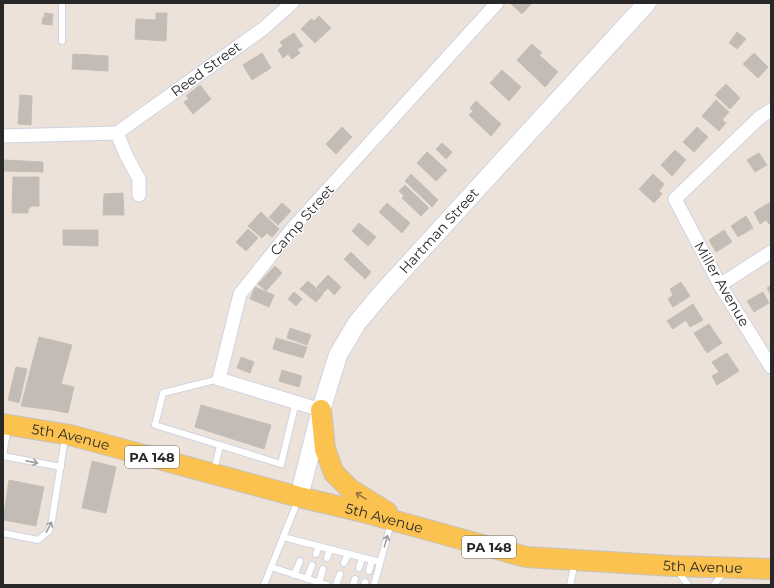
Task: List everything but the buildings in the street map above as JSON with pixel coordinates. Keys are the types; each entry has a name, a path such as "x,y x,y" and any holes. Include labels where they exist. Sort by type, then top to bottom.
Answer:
{"main road":[{"name":"Hartman Street","path":"299,497 321,410 338,355 357,323 387,287 648,3"},
{"path":"321,410 325,449 334,473 350,489 399,522"},
{"name":"5th Avenue","path":"6,425 66,434 526,557 674,566 771,569"}],"street":[{"name":"Reed Street","path":"117,132 264,28 292,3"},
{"name":"Camp Street","path":"219,379 240,294 292,229 496,3"},
{"name":"Miller Avenue","path":"771,110 759,118 675,199 720,285 771,367"},
{"path":"3,136 117,132 126,155 139,179 139,195"},
{"path":"720,285 771,252"},
{"path":"219,379 321,410"}],"lane":[{"path":"62,3 62,41"},
{"path":"219,379 163,393 155,425 281,464 296,402"},
{"path":"6,425 3,456 60,467"},
{"path":"3,533 38,540 49,531 66,434"},
{"path":"213,474 220,446"},
{"path":"264,585 299,497"},
{"path":"374,585 380,562 399,522"},
{"path":"283,537 380,562"},
{"path":"304,550 307,543"},
{"path":"316,554 319,546"},
{"path":"327,558 330,549"},
{"path":"344,563 348,554"},
{"path":"359,568 362,558"},
{"path":"369,571 372,560"},
{"path":"570,585 575,560"},
{"path":"294,575 300,561"},
{"path":"307,579 312,565"},
{"path":"674,566 688,585"},
{"path":"271,567 327,585"},
{"path":"714,585 727,567"},
{"path":"319,582 323,569"},
{"path":"336,585 340,574"}]}
